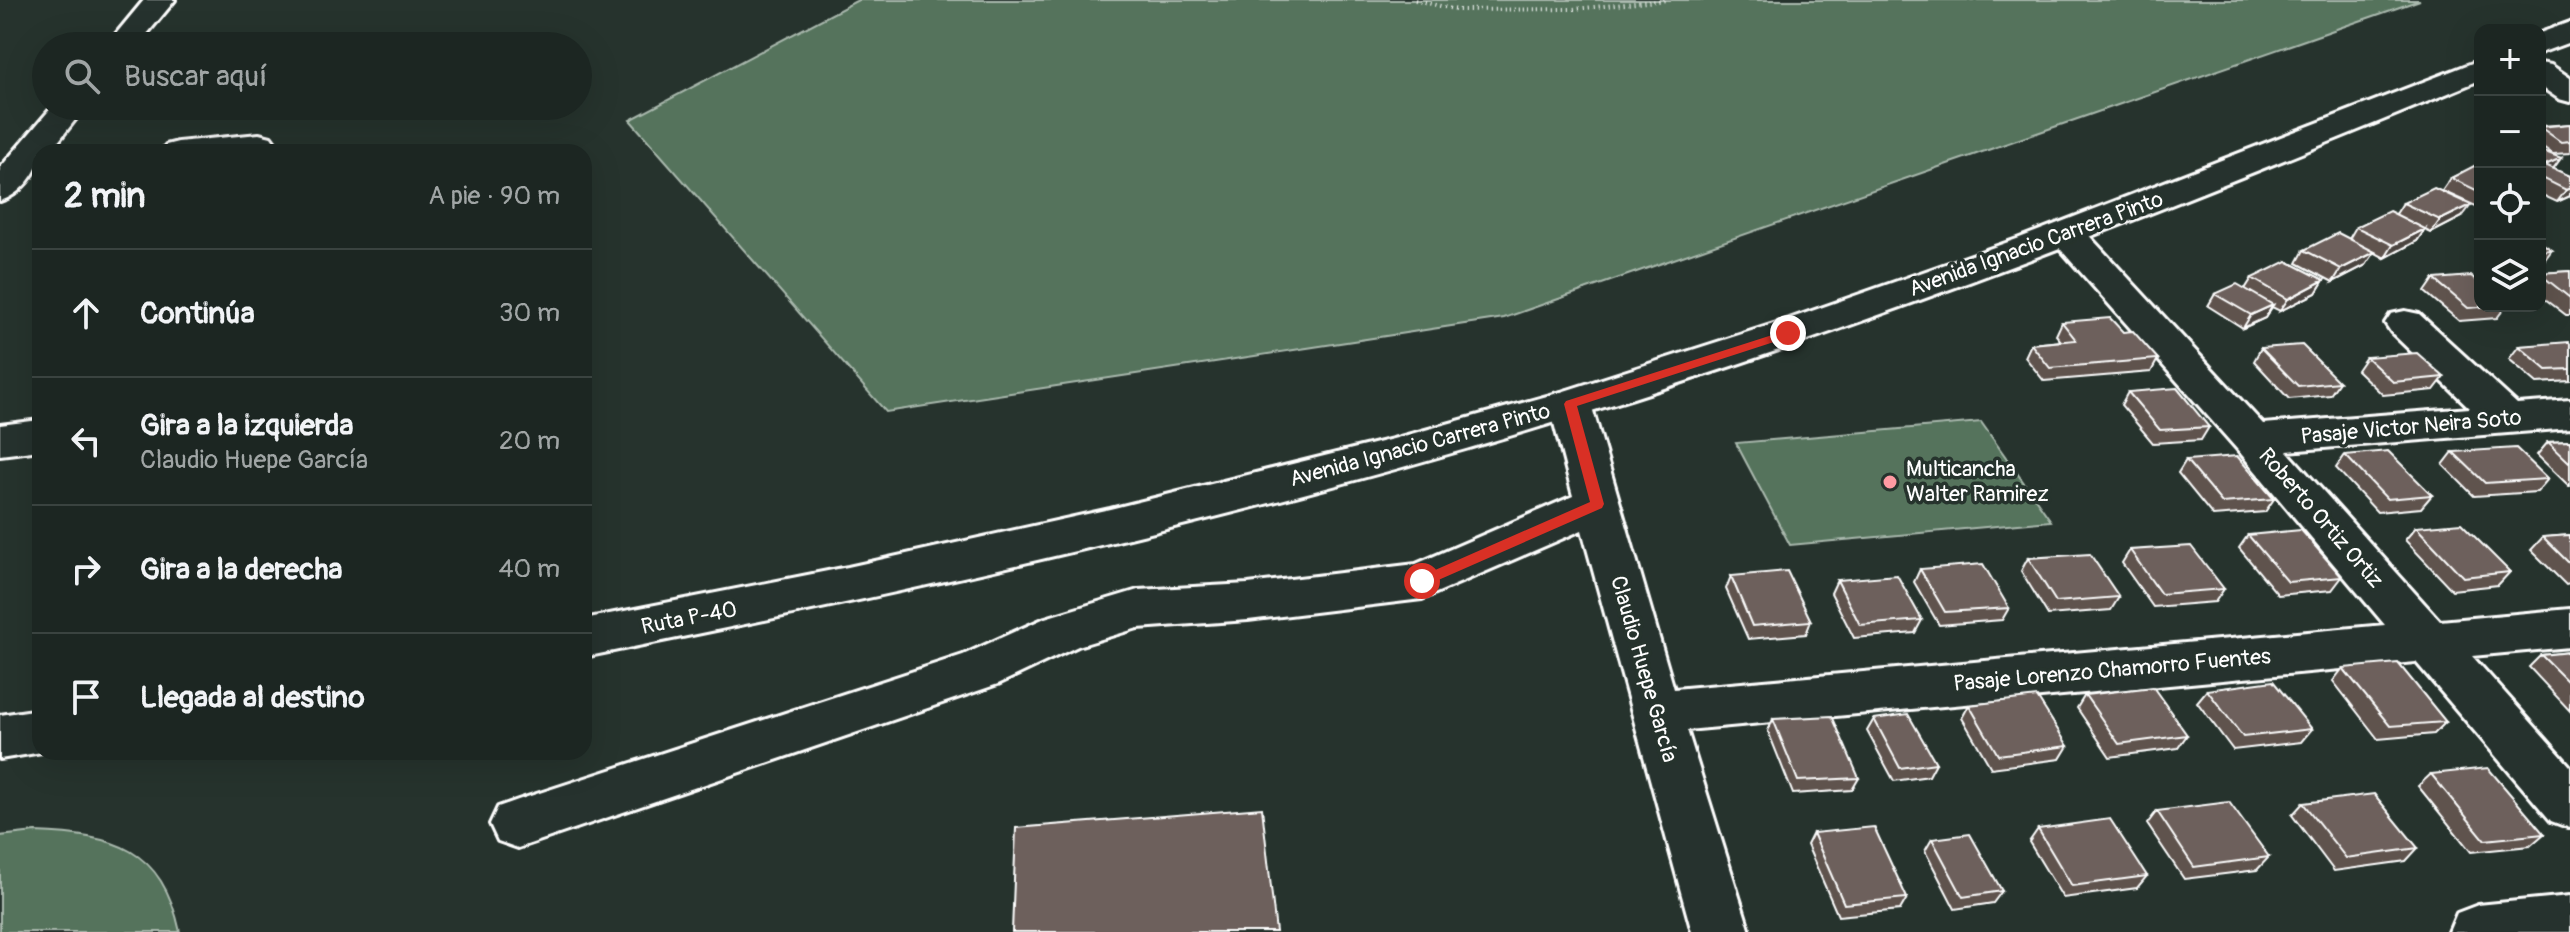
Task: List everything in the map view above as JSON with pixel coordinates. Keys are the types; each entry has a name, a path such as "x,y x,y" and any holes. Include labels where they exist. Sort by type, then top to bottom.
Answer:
{"street":[{"path":"133,32 160,0"},
{"path":"2546,41 2570,31"},
{"name":"Avenida Ignacio Carrera Pinto","path":"793,598 1168,511 1570,404 1788,333 2068,235 2474,71"},
{"path":"2546,76 2570,92"},
{"path":"39,144 59,120"},
{"path":"15,173 32,152"},
{"name":"Roberto Ortiz Ortiz","path":"2068,235 2252,439 2570,804"},
{"path":"2405,323 2507,419"},
{"name":"Claudio Huepe García","path":"1570,404 1655,712 1721,932"},
{"name":"Pasaje Victor Neira Soto","path":"2252,439 2570,414"},
{"path":"0,440 32,436"},
{"path":"518,824 980,670 1062,632 1138,609 1248,602 1422,581 1597,504"},
{"name":"Ruta P-40","path":"592,636 793,598"},
{"name":"Pasaje Lorenzo Chamorro Fuentes","path":"1655,712 2570,628"},
{"path":"0,737 32,732"},
{"path":"2478,932 2570,923"}],"path":[{"path":"1415,0 1457,10 1573,9 1668,0"}],"green space":[{"path":"858,0 2420,0 1504,318 886,412 630,120"},
{"name":"Multicancha Walter Ramirez","path":"1981,422 2051,521 1790,545 1736,443"},
{"path":"35,832 88,837 130,851 147,864 161,881 172,903 180,932 0,932 0,836"}],"building":[{"path":"2570,124 2570,141 2561,142 2546,131 2546,126"},
{"path":"2546,152 2561,158 2546,165"},
{"path":"2546,165 2570,176 2570,188 2566,190 2546,180"},
{"path":"2474,166 2474,189 2451,178"},
{"path":"2434,188 2471,205 2440,220 2403,203"},
{"path":"2389,211 2425,229 2393,245 2356,227"},
{"path":"2338,233 2375,252 2341,269 2304,250"},
{"path":"2287,261 2324,280 2288,299 2252,278"},
{"path":"2570,271 2570,298 2546,279 2546,273"},
{"path":"2471,276 2474,278 2474,308 2468,308 2434,279"},
{"path":"2237,284 2273,305 2251,315 2215,294"},
{"path":"2110,318 2123,332 2133,331 2158,359 2050,368 2031,344 2076,340 2062,322"},
{"path":"2569,342 2570,369 2547,370 2519,346"},
{"path":"2302,345 2339,382 2298,386 2261,348"},
{"path":"2417,353 2444,377 2393,382 2366,357"},
{"path":"2177,388 2209,427 2160,430 2128,392"},
{"path":"2570,441 2570,463 2548,442"},
{"path":"2516,448 2548,479 2485,483 2453,452"},
{"path":"2388,451 2432,495 2387,499 2345,455"},
{"path":"2237,456 2274,499 2222,503 2186,460"},
{"path":"2461,523 2510,572 2463,577 2416,527"},
{"path":"2301,530 2342,577 2288,582 2248,535"},
{"path":"2570,535 2570,564 2543,537"},
{"path":"2191,546 2224,589 2161,594 2130,550"},
{"path":"2090,554 2119,597 2056,602 2028,558"},
{"path":"1983,564 2009,608 1945,612 1920,569"},
{"path":"1787,571 1811,621 1752,626 1731,576"},
{"path":"1897,575 1922,620 1860,625 1837,580"},
{"path":"2570,652 2570,684 2541,655"},
{"path":"2398,663 2446,722 2390,726 2343,668"},
{"path":"2273,681 2312,729 2243,737 2207,690"},
{"path":"2153,687 2187,735 2119,744 2085,695"},
{"path":"2037,697 2068,746 1998,755 1969,705"},
{"path":"1908,714 1936,763 1900,768 1874,719"},
{"path":"1832,716 1859,778 1798,781 1773,719"},
{"path":"2488,768 2544,834 2485,840 2431,774"},
{"path":"2374,794 2418,848 2346,858 2303,803"},
{"path":"2229,802 2269,857 2194,867 2157,811"},
{"path":"1262,808 1276,932 1012,932 1016,828"},
{"path":"2110,819 2147,876 2072,886 2038,829"},
{"path":"1874,827 1907,898 1844,904 1813,833"},
{"path":"1970,834 2002,891 1963,897 1932,839"}],"place":[{"name":"Multicancha Walter Ramirez","path":"1890,482"}],"route":[{"path":"1422,581 1597,504 1570,404 1788,333"}]}
